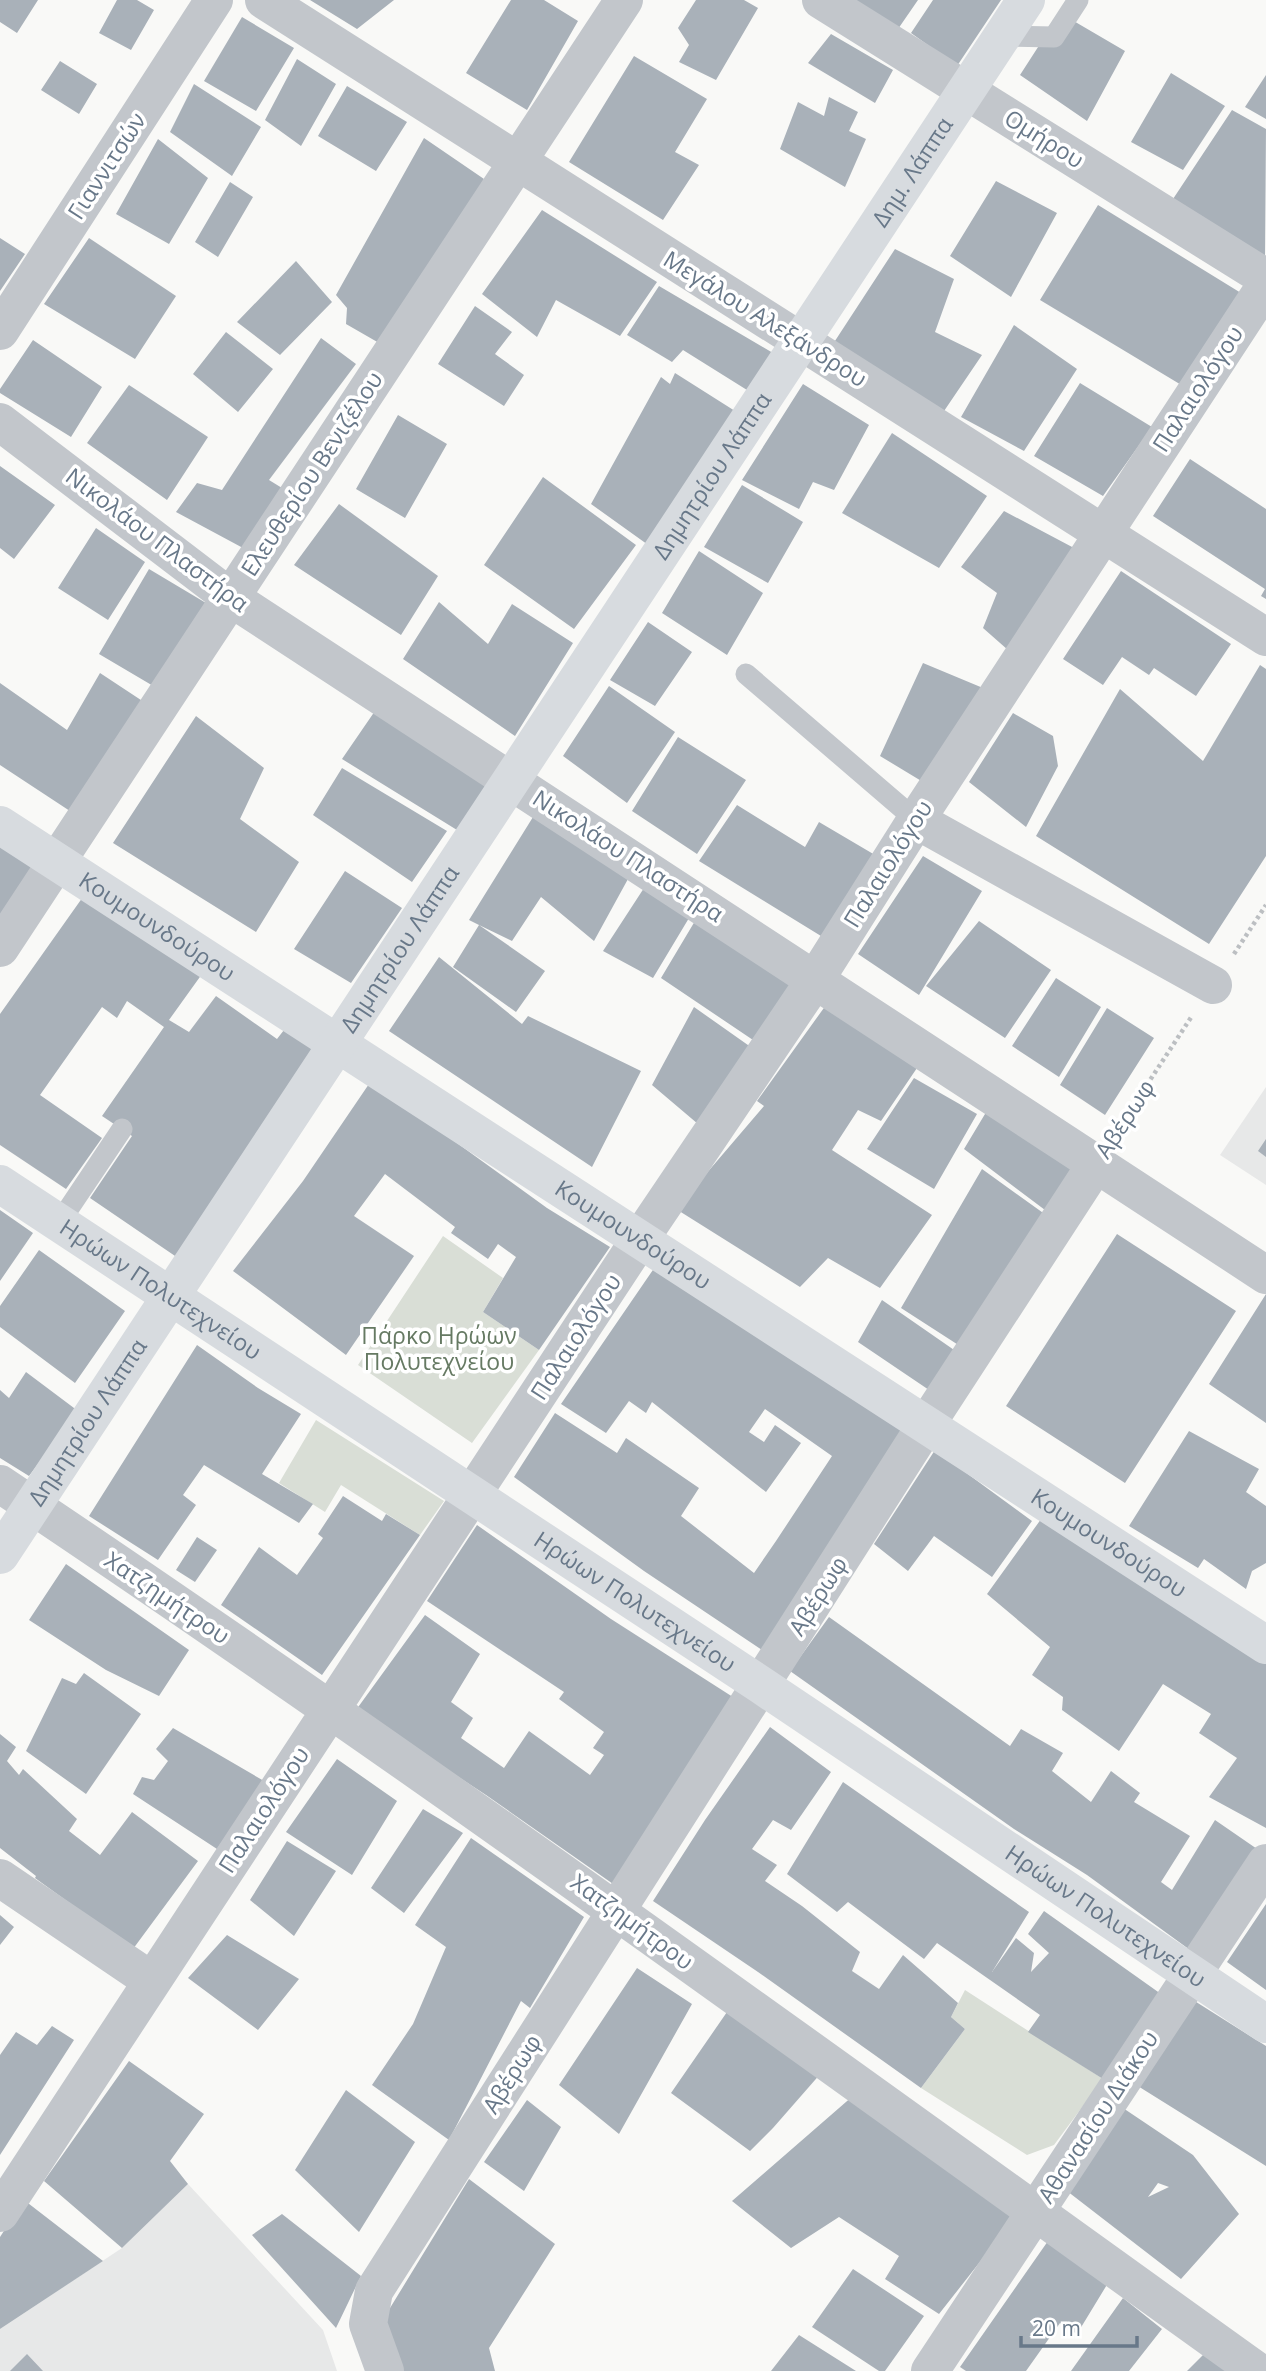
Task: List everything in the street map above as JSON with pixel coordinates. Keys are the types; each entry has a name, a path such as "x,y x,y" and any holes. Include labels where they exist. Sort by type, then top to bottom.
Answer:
{"main road":[{"name":"Δημ. Λάππα","path":"800,342 1026,0"},
{"name":"Δημητρίου Λάππα","path":"0,1555 800,342"},
{"name":"Κουμουνδούρου","path":"0,825 1266,1645"},
{"name":"Ηρώων Πολυτεχνείου","path":"0,1184 761,1685 1266,2024"}],"street":[{"name":"Γιαννιτσών","path":"0,331 214,0"},
{"name":"Μεγάλου Αλεξάνδρου","path":"264,0 1266,637"},
{"name":"Ελευθερίου Βενιζέλου","path":"0,948 624,0"},
{"name":"Ομήρου","path":"821,0 1266,278"},
{"name":"Παλαιολόγου","path":"0,2213 640,1239 815,980 916,820 1266,285"},
{"name":"Νικολάου Πλαστήρα","path":"0,422 231,598 1266,1275"},
{"path":"916,820 1213,985"},
{"name":"Αβέρωφ","path":"386,2371 368,2324 374,2291 926,1424 1096,1164"},
{"name":"Χατζημήτρου","path":"0,1484 331,1709 1257,2371"},
{"name":"Αθανασίου Διάκου","path":"930,2371 1266,1863"},
{"path":"0,1878 152,1981"}],"lane":[{"path":"1002,36 1054,37 1078,0"},
{"path":"746,674 916,820"},
{"path":"60,1223 122,1129"}],"path":[{"name":"Αβέρωφ","path":"1096,1164 1266,905"}],"shaded area":[{"path":"1266,1087 1266,1185 1220,1155"},
{"path":"188,2184 323,2330 337,2371 0,2371 0,2329 122,2248"}],"green space":[{"name":"Πάρκο Ηρώων Πολυτεχνείου","path":"443,1236 503,1278 483,1312 539,1350 472,1443 358,1365"},
{"path":"316,1420 444,1501 420,1535 341,1485 325,1512 279,1483"},
{"path":"965,1990 1103,2079 1054,2145 1027,2155 921,2088 965,2029 951,2017"}],"building":[{"path":"0,0 38,0 17,33 0,22"},
{"path":"117,0 137,0 154,10 131,50 99,33"},
{"path":"310,0 394,0 357,29"},
{"path":"511,0 544,0 578,21 527,110 466,73"},
{"path":"696,0 744,0 758,8 716,80 679,62 689,45 678,28"},
{"path":"853,0 918,0 898,29"},
{"path":"933,0 1001,0 957,66 911,33"},
{"path":"1060,13 1125,51 1087,121 1020,75"},
{"path":"242,17 294,48 256,111 204,81"},
{"path":"831,34 893,70 875,103 808,63"},
{"path":"634,56 707,99 675,152 699,165 663,220 569,162"},
{"path":"297,59 336,84 301,146 265,120"},
{"path":"60,61 97,84 79,114 41,90"},
{"path":"1171,73 1225,106 1183,170 1131,142"},
{"path":"1266,75 1266,119 1245,107"},
{"path":"194,84 261,127 232,176 170,132"},
{"path":"347,86 407,122 376,171 318,136"},
{"path":"829,97 858,112 849,131 866,139 845,187 780,149 798,102 824,116"},
{"path":"1232,110 1266,129 1265,256 1173,199"},
{"path":"424,138 484,179 386,347 346,324 347,308 336,295"},
{"path":"158,139 208,178 169,244 116,214"},
{"path":"996,181 1057,213 1011,297 950,256"},
{"path":"230,182 253,197 218,257 195,242"},
{"path":"1098,205 1241,293 1183,386 1040,300"},
{"path":"542,210 657,282 620,336 556,300 537,337 482,294"},
{"path":"0,238 25,254 0,291"},
{"path":"89,238 176,296 135,359 44,304"},
{"path":"895,249 954,279 935,332 982,355 942,414 831,347"},
{"path":"296,261 332,302 280,355 237,322"},
{"path":"659,286 773,353 747,390 683,350 672,362 627,335"},
{"path":"475,306 512,332 495,354 524,375 504,406 438,364"},
{"path":"1014,325 1077,369 1024,451 961,417"},
{"path":"226,332 273,369 238,412 193,374"},
{"path":"321,338 356,364 269,480 282,488 243,548 176,512 197,483 222,490"},
{"path":"33,340 102,387 71,437 0,393 0,389"},
{"path":"675,373 735,411 651,547 591,504 661,377 670,384"},
{"path":"1080,383 1152,427 1103,496 1034,456"},
{"path":"803,384 869,425 834,490 813,482 799,509 742,480"},
{"path":"129,385 208,437 167,500 87,443"},
{"path":"398,415 447,444 405,518 356,489"},
{"path":"892,433 987,496 939,568 842,513"},
{"path":"1190,459 1266,509 1266,599 1261,596 1265,589 1153,516"},
{"path":"0,466 55,505 14,559 0,548"},
{"path":"543,477 636,545 574,629 484,565"},
{"path":"742,485 803,522 768,583 704,547"},
{"path":"339,504 438,576 401,635 294,565"},
{"path":"1004,511 1074,548 1008,650 983,628 997,593 961,567"},
{"path":"96,528 145,562 108,620 58,588"},
{"path":"699,551 763,593 727,655 662,613"},
{"path":"149,569 211,606 160,690 99,654"},
{"path":"1121,571 1231,644 1196,696 1154,668 1149,675 1122,657 1103,685 1063,659"},
{"path":"439,602 488,644 512,604 573,643 515,736 403,659"},
{"path":"648,622 692,652 655,706 610,680"},
{"path":"923,663 983,688 923,782 880,756"},
{"path":"1260,665 1266,669 1266,856 1209,944 1036,836 1120,689 1203,761"},
{"path":"100,673 147,704 76,815 0,765 0,683 67,730"},
{"path":"609,686 675,732 627,803 563,756"},
{"path":"377,708 488,782 457,830 342,759"},
{"path":"1013,713 1053,736 1058,766 1026,827 969,782"},
{"path":"196,716 264,768 240,819 299,862 256,932 113,843"},
{"path":"678,737 746,780 697,854 632,811"},
{"path":"342,768 447,831 412,882 313,815"},
{"path":"737,805 805,847 819,822 875,855 821,936 699,861"},
{"path":"533,817 628,879 594,941 541,897 512,941 469,920"},
{"path":"0,832 47,861 0,932"},
{"path":"923,856 982,891 919,995 858,954"},
{"path":"345,871 402,908 351,983 294,949"},
{"path":"644,888 689,918 653,978 603,951"},
{"path":"85,894 202,974 169,1020 189,1032 216,996 277,1039 291,1021 322,1043 178,1258 90,1198 132,1136 102,1116 164,1027 127,1001 117,1018 102,1007 40,1095 102,1138 66,1189 0,1145 0,1014"},
{"path":"695,921 791,984 753,1040 661,978"},
{"path":"979,921 1051,970 1005,1038 926,986"},
{"path":"479,925 545,971 516,1012 453,967"},
{"path":"439,957 522,1024 528,1016 641,1071 592,1167 389,1031"},
{"path":"1056,978 1101,1007 1059,1077 1012,1046"},
{"path":"826,1005 917,1068 881,1121 858,1110 832,1150 932,1215 880,1288 828,1258 800,1287 676,1209 764,1106 757,1101"},
{"path":"694,1007 755,1050 698,1124 652,1085"},
{"path":"1107,1008 1154,1038 1105,1115 1060,1085"},
{"path":"914,1078 977,1114 934,1189 867,1149"},
{"path":"371,1081 547,1208 610,1247 539,1350 483,1312 516,1257 498,1244 488,1259 451,1233 455,1227 385,1174 354,1216 414,1256 346,1355 233,1271 303,1181"},
{"path":"988,1109 1080,1171 1053,1216 964,1149"},
{"path":"1266,1139 1266,1157 1258,1151"},
{"path":"982,1169 1046,1215 963,1348 901,1308"},
{"path":"0,1210 33,1233 0,1281"},
{"path":"1117,1234 1236,1311 1125,1483 1006,1406"},
{"path":"39,1250 125,1311 75,1383 0,1327 0,1306"},
{"path":"657,1264 906,1431 762,1650 644,1571 514,1477 555,1413 617,1453 626,1438 699,1488 681,1516 754,1573 776,1541 832,1456 765,1409 749,1432 764,1442 775,1425 801,1443 766,1492 652,1402 646,1413 629,1401 606,1433 561,1404"},
{"path":"1266,1294 1266,1423 1209,1384"},
{"path":"882,1300 957,1352 932,1392 858,1342"},
{"path":"197,1345 258,1388 301,1414 262,1474 313,1504 299,1523 204,1465 183,1495 196,1505 158,1560 89,1516"},
{"path":"26,1372 78,1411 29,1476 0,1458 0,1390 9,1398"},
{"path":"1189,1431 1259,1469 1246,1492 1266,1506 1266,1563 1252,1571 1246,1589 1204,1559 1198,1568 1129,1526"},
{"path":"935,1450 1032,1521 992,1577 934,1536 908,1571 874,1544"},
{"path":"343,1496 382,1521 386,1514 420,1535 322,1675 221,1605 259,1547 297,1575 323,1538 318,1534"},
{"path":"1044,1515 1266,1663 1266,1828 1209,1797 1237,1758 1199,1733 1211,1714 1163,1684 1119,1751 1062,1710 1063,1697 1032,1675 1050,1647 987,1594"},
{"path":"477,1525 611,1619 736,1699 616,1886 486,1795 356,1710 425,1615 480,1654 451,1702 473,1718 461,1738 504,1768 529,1731 590,1775 604,1755 593,1748 604,1732 559,1699 564,1692 427,1601"},
{"path":"197,1537 217,1550 195,1582 176,1570"},
{"path":"66,1564 189,1650 159,1696 106,1670 29,1620"},
{"path":"829,1617 1010,1746 1021,1729 1063,1753 1052,1771 1091,1802 1111,1771 1140,1793 1134,1802 1190,1836 1161,1882 1172,1890 1215,1820 1260,1851 1190,1950 1087,1875 1014,1829 790,1671"},
{"path":"84,1673 141,1714 86,1794 26,1751 62,1678 76,1684"},
{"path":"770,1727 831,1772 791,1830 773,1820 752,1849 777,1865 765,1881 802,1906 860,1952 852,1971 879,1989 903,1955 958,2003 951,2017 965,2029 921,2088 653,1901"},
{"path":"173,1728 264,1781 217,1849 133,1794 142,1777 154,1780 168,1761 156,1749"},
{"path":"0,1734 16,1747 7,1761 19,1775 23,1769 77,1819 69,1831 100,1855 132,1812 198,1861 133,1949 35,1878 36,1876 0,1848"},
{"path":"337,1759 397,1801 352,1875 286,1832"},
{"path":"843,1782 1029,1912 992,1972 1016,1938 1034,1953 1031,1972 1049,1953 1028,1934 1044,1911 1161,1994 1103,2079 1028,2032 1040,2015 937,1943 924,1959 848,1902 837,1912 787,1874"},
{"path":"423,1809 463,1833 404,1913 371,1888"},
{"path":"471,1838 584,1917 530,2008 521,2001 449,2140 372,2085 413,2024 446,1947 415,1925"},
{"path":"287,1841 336,1871 294,1936 250,1900"},
{"path":"1266,1904 1266,1990 1227,1962"},
{"path":"0,1915 14,1927 0,1945"},
{"path":"227,1935 299,1979 258,2030 188,1978"},
{"path":"637,1968 692,2004 619,2134 559,2085"},
{"path":"1193,2000 1266,2046 1266,2166 1133,2083"},
{"path":"727,2012 822,2072 750,2151 671,2093"},
{"path":"52,2026 74,2040 0,2155 0,2055 16,2032 37,2045"},
{"path":"129,2061 204,2114 170,2161 188,2184 122,2248 44,2181"},
{"path":"346,2090 415,2142 359,2232 295,2170"},
{"path":"854,2095 1016,2216 939,2314 885,2279 899,2256 839,2217 791,2248 732,2201"},
{"path":"527,2100 561,2127 524,2191 484,2162"},
{"path":"1123,2108 1193,2155 1239,2214 1181,2279 1067,2191","holes":["1158,2183 1169,2187 1148,2197"]},
{"path":"469,2179 555,2244 489,2348 495,2371 397,2371 379,2326"},
{"path":"24,2200 103,2261 0,2329 0,2237"},
{"path":"282,2214 361,2276 336,2328 252,2235"},
{"path":"1048,2241 1108,2283 1077,2334 1060,2323 1026,2371 966,2371 960,2367"},
{"path":"853,2269 924,2316 885,2371 879,2371 812,2327"},
{"path":"1123,2298 1162,2329 1129,2371 1071,2371"},
{"path":"799,2335 856,2371 771,2371"},
{"path":"27,2354 43,2371 10,2371"},
{"path":"1204,2354 1228,2371 1187,2371"}]}
